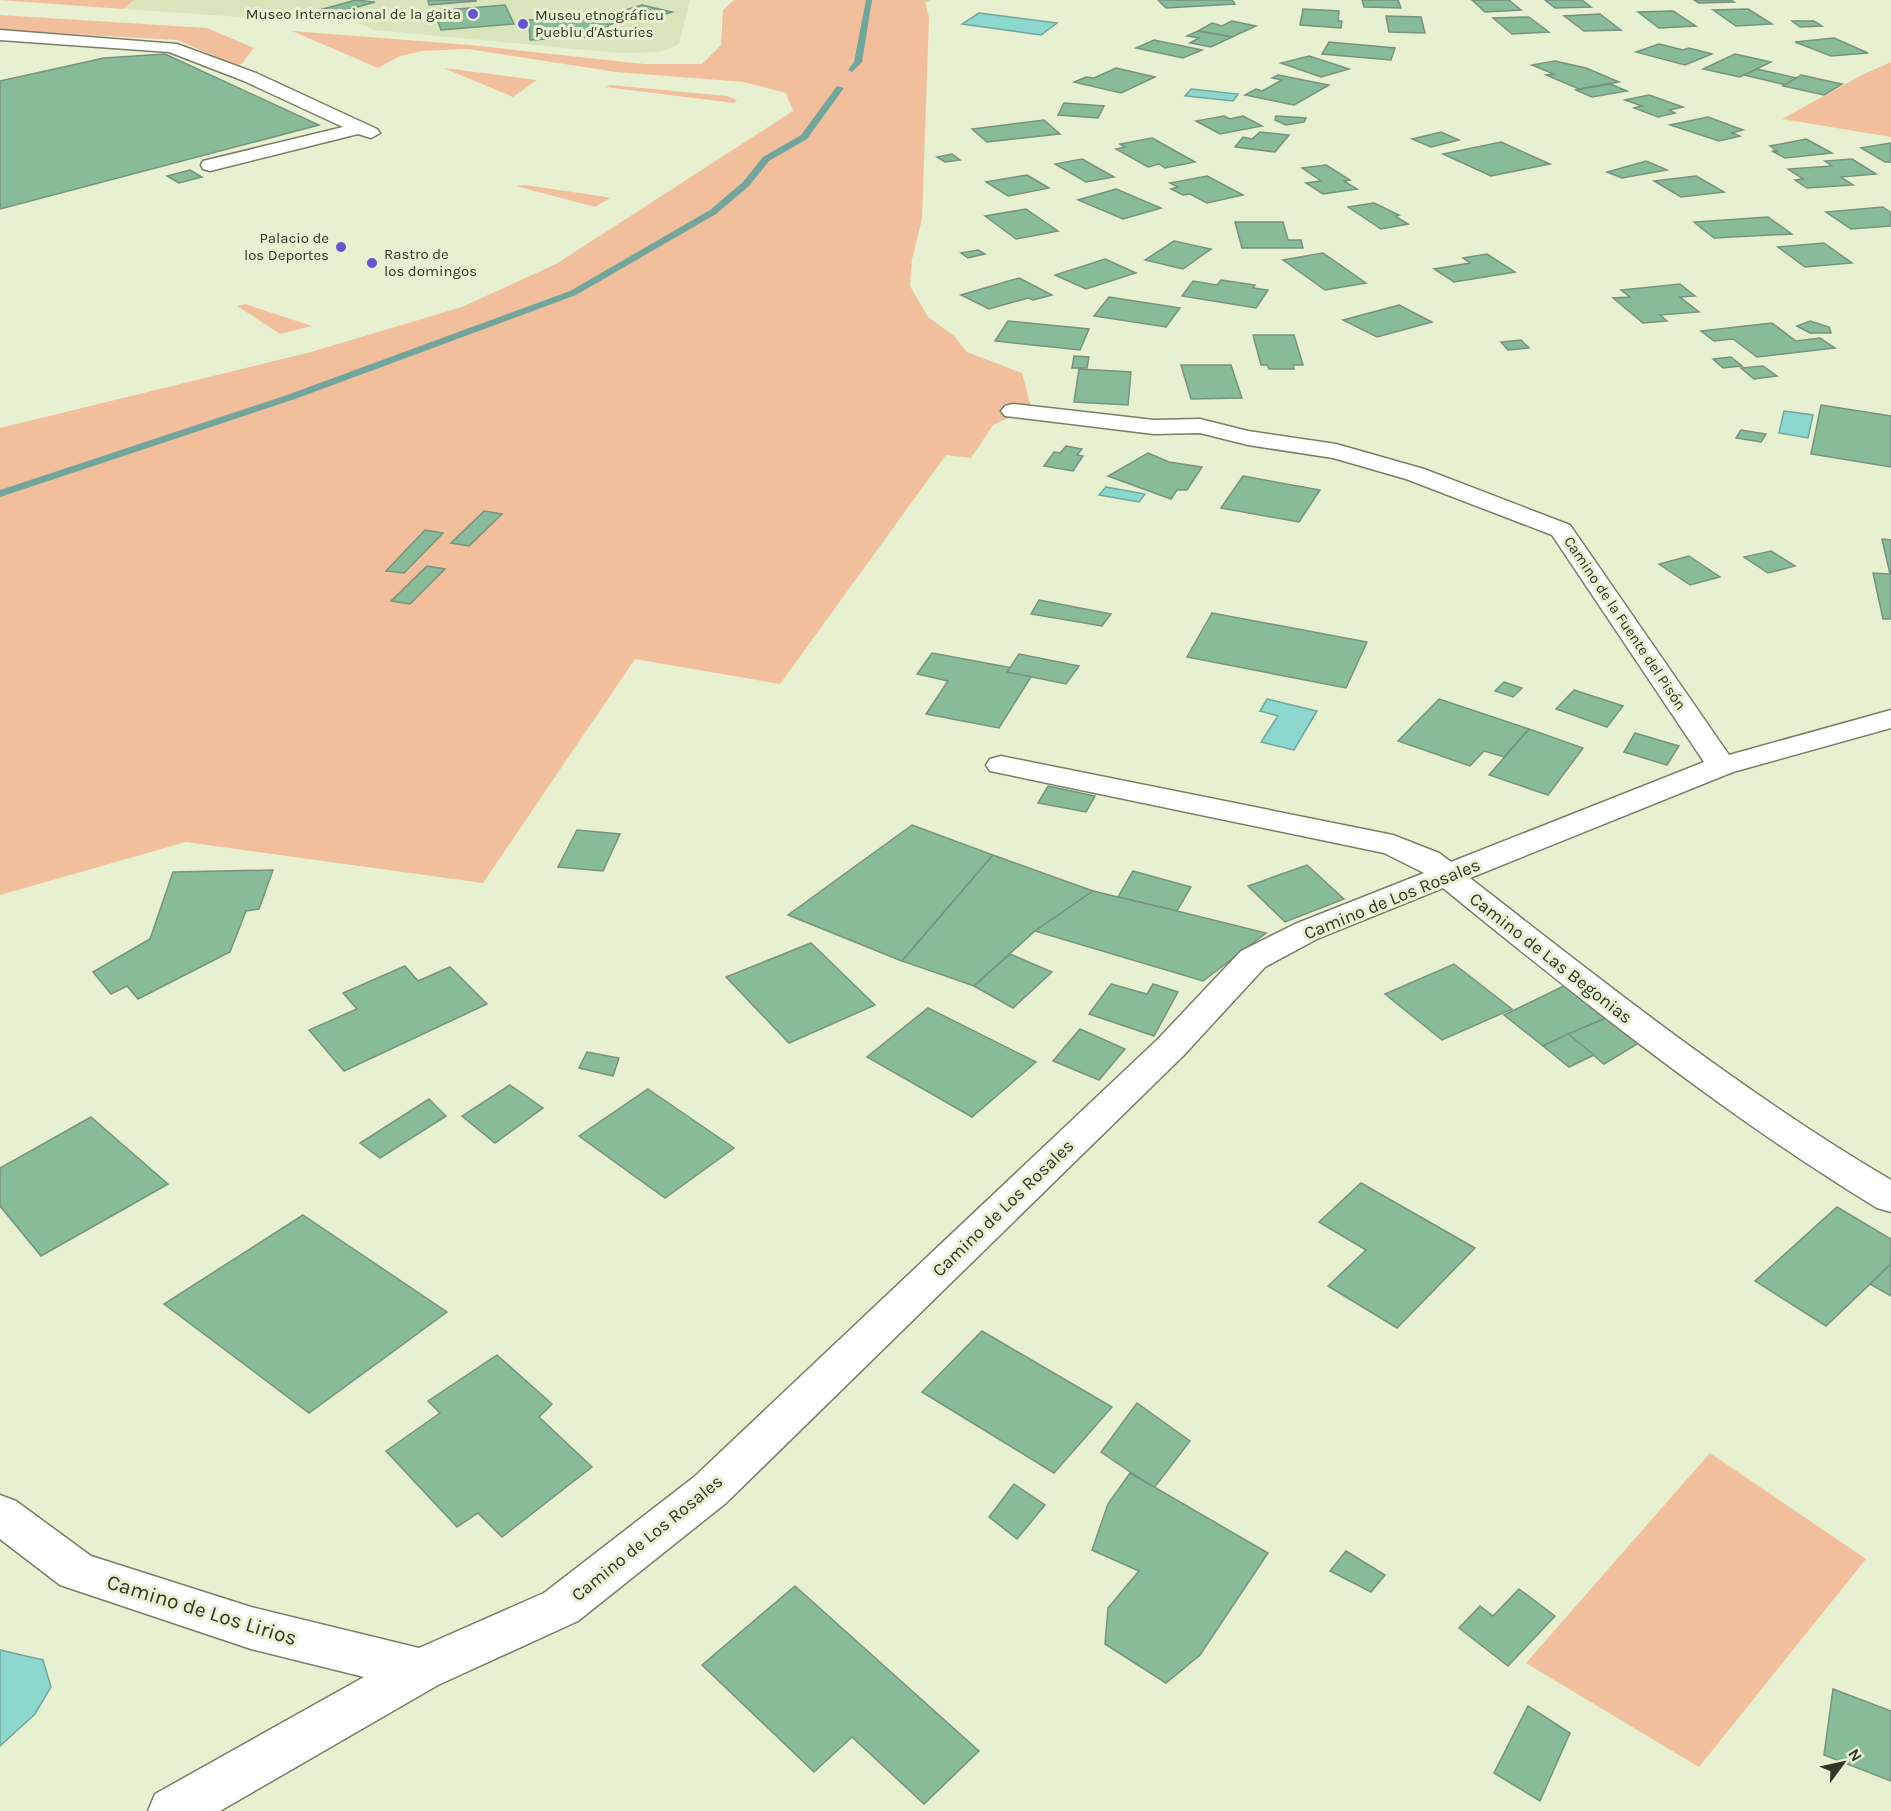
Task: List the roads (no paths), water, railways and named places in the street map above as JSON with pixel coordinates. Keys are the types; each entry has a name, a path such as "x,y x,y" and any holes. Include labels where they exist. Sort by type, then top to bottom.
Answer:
{"street":[{"path":"0,35 171,46 250,77 365,131 210,165"},
{"path":"33,37 75,57"},
{"name":"Camino de la Fuente del Pisón","path":"1013,411 1154,427 1200,426 1248,438 1336,451 1414,474 1562,531 1722,766"},
{"name":"Camino de Los Rosales","path":"173,1811 421,1670 561,1607 710,1490 1171,1047 1253,959 1307,931 1448,877 1722,766 1891,719"},
{"name":"Camino de Las Begonias","path":"1000,765 1394,845 1428,860 1626,1018 1811,1149 1891,1198"},
{"name":"Camino de Los Lirios","path":"0,1514 76,1571 251,1628 421,1670"}],"water":[{"path":"979,13 1057,23 1041,35 962,24"},
{"path":"1191,89 1238,94 1233,101 1185,96"},
{"path":"1784,411 1813,415 1808,438 1779,433"},
{"path":"1106,487 1145,494 1139,502 1099,495"},
{"path":"1267,699 1317,711 1294,750 1261,742 1278,716 1260,711"},
{"path":"0,1650 43,1660 51,1687 35,1714 0,1746"}],"waterway":[{"path":"852,70 858,62 869,0"},
{"path":"0,494 291,397 573,293 713,212 746,184 766,159 804,137 840,88"}],"place":[{"name":"Museo Internacional de la gaita","path":"473,14"},
{"name":"Museu etnográficu Pueblu d'Asturies","path":"523,24"},
{"name":"Palacio de los Deportes","path":"341,247"},
{"name":"Rastro de los domingos","path":"372,263"}]}
